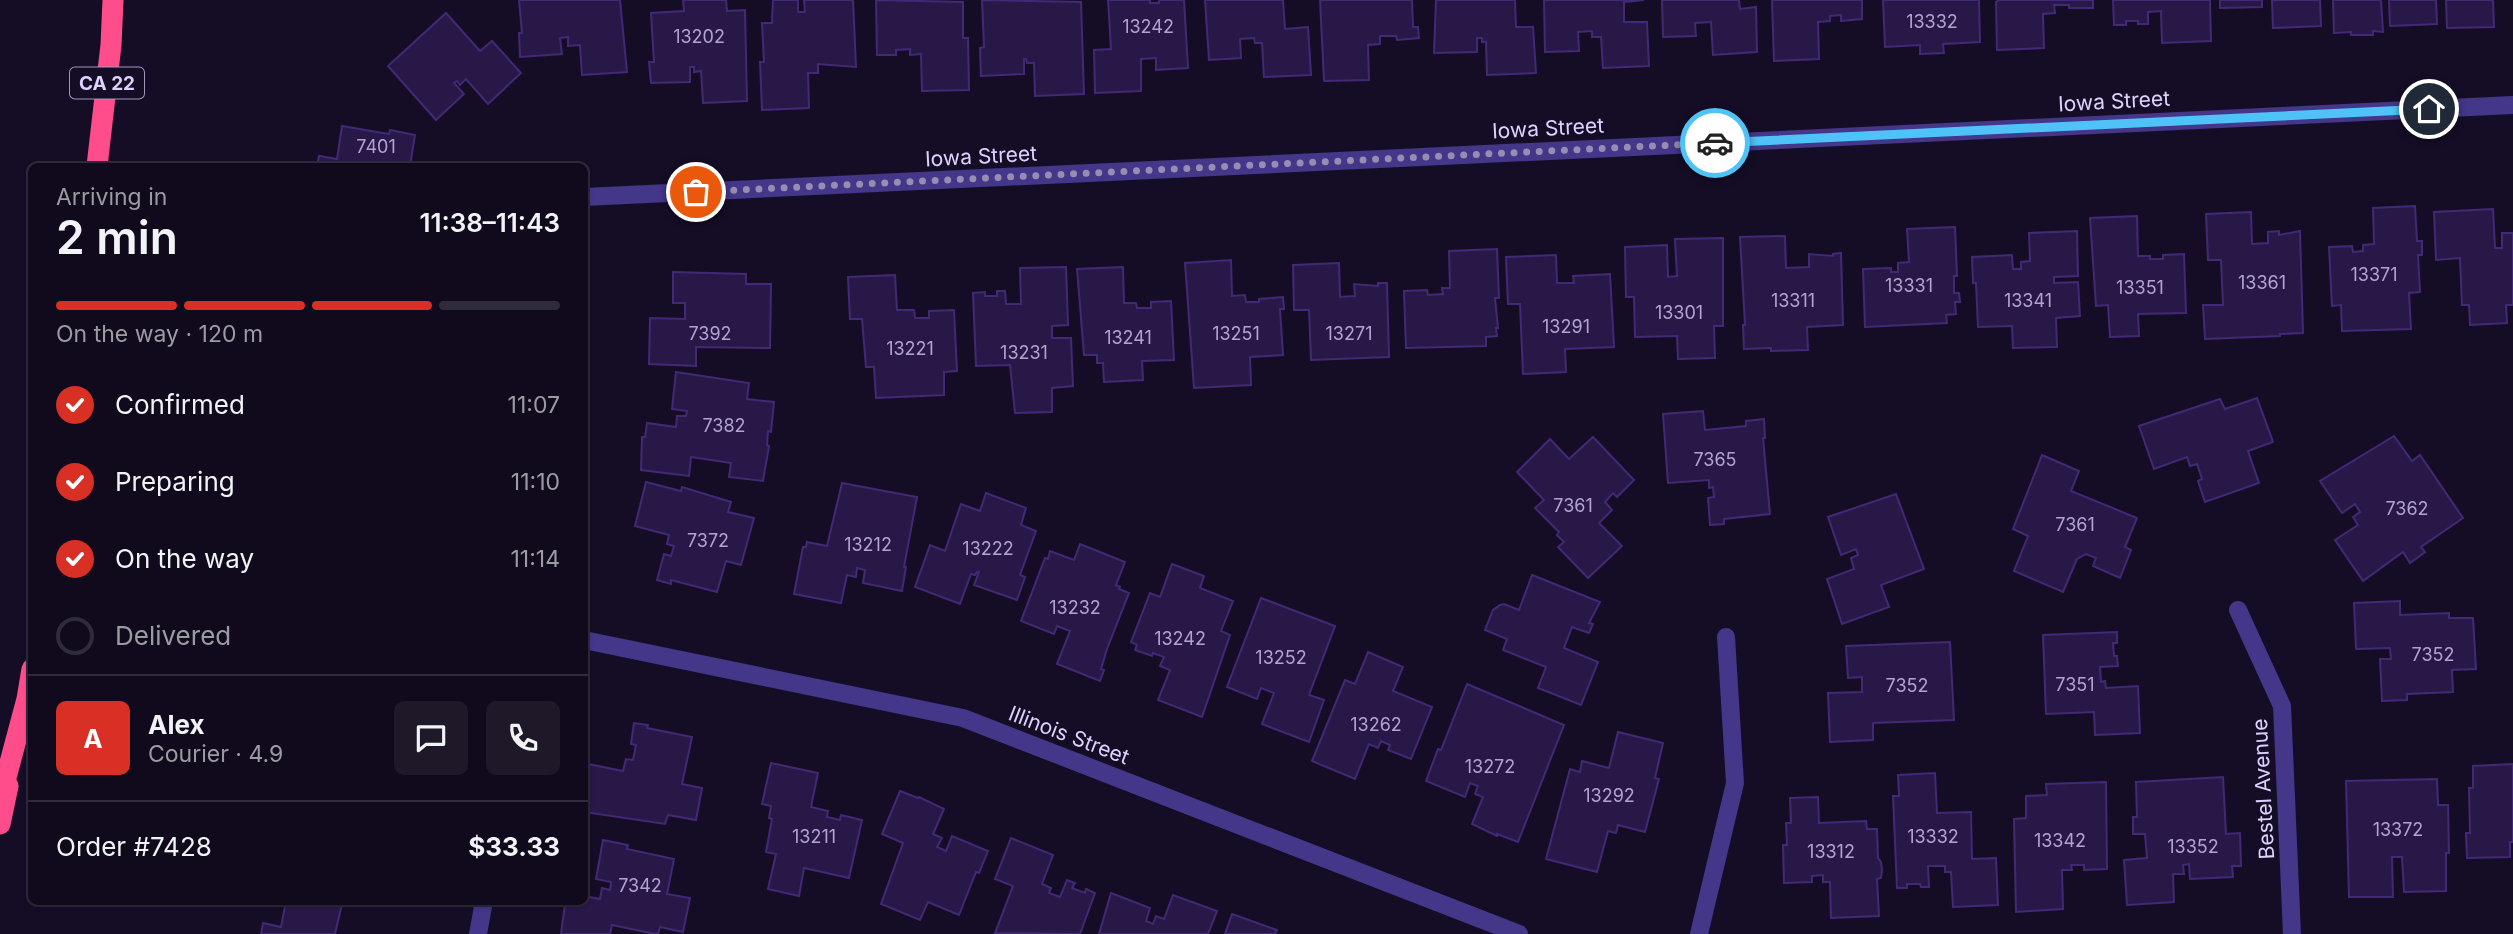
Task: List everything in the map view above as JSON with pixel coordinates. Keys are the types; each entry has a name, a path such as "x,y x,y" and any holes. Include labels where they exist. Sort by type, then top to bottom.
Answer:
{"highway":[{"name":"CA 22","path":"97,163 111,45 113,0"},
{"path":"0,824 28,693"},
{"path":"0,800 27,699"}],"street":[{"name":"Iowa Street","path":"588,198 2513,105"},
{"name":"Bestel Avenue","path":"2238,610 2282,706 2292,934"},
{"path":"1699,934 1735,783 1726,636"},
{"name":"Illinois Street","path":"588,641 963,718 1519,934"},
{"path":"478,934 483,905"}],"building":[{"path":"519,0 620,0 627,72 582,75 580,45 568,46 568,37 560,38 562,54 520,57 519,33 522,33"},
{"path":"683,0 726,0 727,11 745,10 747,101 703,103 701,71 694,72 694,67 690,67 690,82 651,83 649,62 654,62 651,13 684,11"},
{"path":"773,0 798,0 798,12 805,12 804,0 853,0 856,67 818,64 818,73 808,73 809,108 762,110 762,23 772,23"},
{"path":"876,0 963,2 963,38 968,38 969,90 922,91 921,54 910,55 910,49 896,50 896,55 877,55"},
{"path":"982,0 1081,2 1084,94 1035,96 1034,63 1027,63 1026,59 1024,74 981,76 980,48 984,47"},
{"path":"1108,0 1150,0 1150,3 1159,3 1159,0 1184,0 1188,68 1156,70 1156,58 1141,59 1141,91 1095,93 1094,50 1111,49"},
{"path":"1205,0 1283,0 1285,29 1308,27 1311,75 1264,77 1262,43 1255,43 1254,38 1240,39 1241,58 1209,60"},
{"path":"1320,0 1412,0 1413,27 1418,27 1419,38 1397,40 1396,36 1380,36 1380,44 1368,45 1369,80 1324,81"},
{"path":"1436,0 1515,0 1516,27 1533,27 1536,73 1487,75 1486,42 1482,42 1482,38 1477,38 1477,52 1434,53"},
{"path":"1544,0 1644,0 1624,2 1624,22 1647,22 1649,66 1603,68 1601,37 1592,37 1592,31 1578,32 1579,51 1545,52"},
{"path":"1662,0 1739,0 1740,9 1756,7 1757,52 1713,55 1711,22 1695,23 1696,36 1663,37"},
{"path":"1772,0 1862,0 1862,19 1841,21 1841,15 1830,16 1830,21 1818,22 1819,59 1774,61"},
{"path":"1883,0 1979,0 1980,42 1943,44 1944,53 1920,54 1920,45 1885,47"},
{"path":"2093,0 2093,8 2054,5 2055,13 2043,14 2044,48 1997,50 1996,2"},
{"path":"2113,0 2210,0 2211,41 2162,43 2161,11 2148,12 2148,24 2126,21 2126,25 2114,25"},
{"path":"2220,0 2262,0 2262,7 2220,8"},
{"path":"2272,0 2320,0 2321,26 2273,28"},
{"path":"2333,0 2381,0 2383,32 2373,31 2373,35 2334,33"},
{"path":"2389,0 2436,0 2437,24 2390,26"},
{"path":"2446,0 2493,0 2494,27 2447,28"},
{"path":"446,13 480,51 492,41 521,73 488,104 466,79 460,85 457,81 454,83 464,94 436,120 388,66"},
{"path":"342,126 389,134 390,130 415,135 410,163 318,163 319,156 337,159"},
{"path":"2415,206 2417,241 2422,241 2422,255 2418,255 2420,292 2409,293 2411,329 2342,331 2341,305 2332,306 2329,247 2352,246 2353,252 2363,251 2363,245 2374,244 2373,208"},
{"path":"2493,209 2495,248 2502,248 2502,233 2513,233 2513,305 2506,305 2507,323 2470,325 2469,305 2462,305 2460,258 2436,260 2434,212"},
{"path":"2251,212 2252,244 2268,243 2268,232 2279,231 2279,235 2300,231 2303,333 2205,339 2203,305 2223,305 2221,260 2208,260 2206,214"},
{"path":"2137,216 2138,256 2163,259 2163,255 2184,254 2186,313 2138,314 2139,336 2110,337 2108,305 2096,306 2090,218"},
{"path":"1955,227 1957,276 1954,276 1954,293 1959,293 1960,302 1955,302 1956,314 1946,315 1947,323 1865,327 1863,269 1891,268 1891,272 1898,272 1898,263 1909,262 1907,229"},
{"path":"2077,231 2078,276 2054,277 2054,283 2078,282 2080,316 2056,318 2057,347 2013,348 2012,326 1978,327 1972,257 2012,255 2013,269 2021,269 2021,262 2030,261 2029,233"},
{"path":"1785,236 1786,268 1809,267 1809,254 1833,256 1841,253 1843,325 1807,327 1808,350 1744,349 1740,237"},
{"path":"1723,238 1723,326 1714,326 1715,358 1678,359 1677,336 1635,337 1634,297 1626,297 1625,247 1667,245 1668,277 1677,276 1675,239"},
{"path":"1497,249 1497,336 1486,337 1486,346 1406,348 1404,291 1427,290 1428,295 1443,294 1442,288 1450,288 1449,251"},
{"path":"1556,255 1557,283 1574,283 1573,276 1610,274 1614,347 1565,349 1566,372 1523,374 1520,304 1508,304 1506,257"},
{"path":"1231,260 1232,296 1245,295 1246,302 1283,297 1284,309 1280,309 1283,355 1250,357 1251,385 1194,388 1185,263"},
{"path":"1339,263 1340,297 1355,296 1354,284 1378,286 1378,283 1387,283 1389,357 1311,360 1309,310 1294,310 1293,265"},
{"path":"1066,267 1068,325 1052,326 1052,338 1071,338 1073,386 1052,388 1052,412 1015,413 1010,365 976,366 973,293 985,292 985,296 997,296 997,291 1005,291 1006,304 1021,304 1020,268"},
{"path":"1123,267 1124,303 1136,303 1137,308 1151,308 1151,302 1171,301 1174,360 1142,361 1143,380 1104,382 1103,363 1097,363 1097,355 1084,355 1077,269"},
{"path":"673,272 746,274 746,284 771,284 770,348 696,347 696,366 649,364 650,318 685,319 685,303 673,303"},
{"path":"895,275 897,310 914,310 915,318 929,318 929,311 954,310 957,371 944,372 944,395 876,398 874,367 866,367 862,319 850,319 848,277"},
{"path":"676,372 749,383 747,399 774,402 763,481 729,477 731,463 691,457 689,476 641,470 642,437 645,437 647,423 676,427 677,416 686,416 687,411 672,409"},
{"path":"2257,398 2273,442 2248,451 2259,483 2205,502 2198,481 2202,479 2197,464 2190,466 2187,457 2154,469 2139,426 2220,399 2225,409"},
{"path":"1703,411 1705,430 1746,426 1746,421 1764,419 1763,438 1770,514 1724,519 1724,524 1710,525 1708,498 1714,497 1713,487 1709,488 1709,480 1668,483 1663,414"},
{"path":"2394,436 2412,461 2420,455 2463,518 2421,547 2425,552 2410,563 2403,552 2363,581 2335,540 2358,525 2353,517 2360,512 2355,504 2342,513 2320,481"},
{"path":"1593,437 1634,480 1617,497 1613,493 1605,502 1612,510 1599,523 1622,546 1588,578 1558,547 1564,542 1557,535 1559,532 1535,508 1544,500 1517,472 1550,439 1569,459"},
{"path":"2042,455 2079,471 2071,491 2137,518 2125,547 2131,550 2120,578 2093,566 2096,558 2086,554 2077,559 2063,592 2014,571 2028,536 2013,529"},
{"path":"646,482 681,491 682,487 731,502 728,512 754,518 741,565 726,561 717,592 671,580 671,584 657,580 664,554 671,556 674,546 667,544 669,535 635,526"},
{"path":"842,483 917,497 902,591 863,583 865,570 857,568 856,577 847,575 841,603 794,594 803,547 806,547 807,542 827,546"},
{"path":"986,493 1026,508 1021,525 1036,531 1020,575 1025,577 1017,600 974,585 979,572 971,574 960,604 915,587 930,545 945,551 961,504 980,511"},
{"path":"1896,494 1924,569 1881,585 1889,607 1842,624 1827,579 1854,569 1851,558 1858,555 1856,549 1841,555 1828,517"},
{"path":"1080,544 1125,562 1116,585 1129,593 1107,649 1100,681 1057,664 1070,631 1057,626 1054,634 1021,621 1050,551 1074,560"},
{"path":"1172,564 1204,576 1200,588 1233,601 1221,631 1230,635 1202,717 1158,700 1170,670 1160,666 1164,657 1135,650 1137,645 1131,642 1150,593 1160,597"},
{"path":"1532,575 1600,602 1589,623 1593,624 1589,633 1572,627 1564,648 1598,662 1581,705 1538,688 1546,667 1503,650 1507,639 1485,630 1493,610 1500,605 1519,610"},
{"path":"1261,598 1335,626 1309,695 1324,700 1309,742 1262,724 1274,693 1261,688 1257,699 1227,687"},
{"path":"2400,601 2400,615 2449,613 2449,618 2473,618 2476,669 2452,670 2453,692 2407,694 2407,700 2382,701 2380,659 2391,659 2390,648 2356,649 2354,603"},
{"path":"2117,632 2117,643 2113,643 2118,666 2100,667 2101,682 2105,681 2106,688 2138,686 2140,733 2095,735 2094,712 2046,714 2043,635"},
{"path":"1950,642 1954,720 1873,723 1873,740 1830,742 1828,693 1862,692 1862,677 1848,678 1846,646"},
{"path":"1368,652 1403,667 1393,691 1432,707 1411,759 1388,750 1390,745 1381,741 1378,748 1369,744 1355,779 1312,761 1345,680 1355,684"},
{"path":"1467,684 1564,725 1518,842 1472,824 1483,797 1475,794 1478,786 1470,783 1465,797 1426,781"},
{"path":"634,723 692,737 682,784 702,788 696,820 668,815 665,824 588,813 588,764 623,771 626,759 633,760 636,745 631,744"},
{"path":"1618,732 1663,743 1655,778 1659,779 1645,832 1618,825 1616,833 1608,831 1597,872 1546,859 1570,769 1580,772 1582,761 1609,768"},
{"path":"771,763 818,773 811,807 828,811 827,817 840,820 841,815 862,820 849,878 804,868 799,896 768,889 776,854 766,852 772,819 769,818 771,806 762,804"},
{"path":"2513,764 2513,842 2510,842 2510,857 2467,858 2466,833 2470,833 2469,788 2473,788 2473,766"},
{"path":"1935,773 1937,813 1971,812 1972,859 1996,858 1998,905 1953,907 1951,872 1945,872 1945,866 1928,866 1929,887 1907,884 1907,888 1897,888 1893,796 1899,796 1898,775"},
{"path":"2223,777 2226,834 2240,833 2241,866 2232,866 2233,877 2190,879 2189,864 2183,865 2184,874 2173,874 2174,902 2127,905 2124,860 2147,858 2145,834 2133,834 2133,817 2137,817 2136,782"},
{"path":"2437,779 2438,805 2448,805 2449,853 2446,853 2446,891 2404,892 2402,857 2392,857 2393,897 2349,897 2346,781"},
{"path":"2106,782 2107,869 2084,870 2084,865 2071,865 2072,870 2062,870 2063,909 2016,912 2014,819 2026,818 2026,796 2047,795 2046,784"},
{"path":"900,791 944,809 933,834 942,838 937,847 946,851 952,836 988,851 979,873 976,872 959,915 928,902 920,920 881,904 903,843 882,834"},
{"path":"1818,797 1819,823 1866,821 1867,829 1877,829 1878,858 1882,870 1881,878 1877,879 1879,916 1831,918 1830,882 1823,882 1823,875 1812,876 1812,882 1784,883 1783,845 1787,845 1786,823 1791,823 1790,798"},
{"path":"1011,838 1053,855 1042,884 1051,888 1049,893 1060,897 1067,880 1075,883 1072,888 1085,893 1086,889 1095,893 1080,934 995,933 1013,886 995,879"},
{"path":"603,840 628,845 627,849 674,859 667,894 690,898 683,932 660,927 658,934 655,934 612,925 610,934 561,934 565,905 588,905 588,897 600,899 602,888 610,890 611,882 596,879"},
{"path":"1111,893 1150,908 1146,921 1153,924 1156,916 1164,919 1173,895 1217,911 1208,934 1099,934"},
{"path":"285,905 342,905 335,934 261,934 263,923 281,927"},
{"path":"1232,914 1277,930 1275,934 1225,934"}],"way so far":[{"path":"696,192 1715,143"}],"route":[{"path":"1715,143 2429,109"}]}
